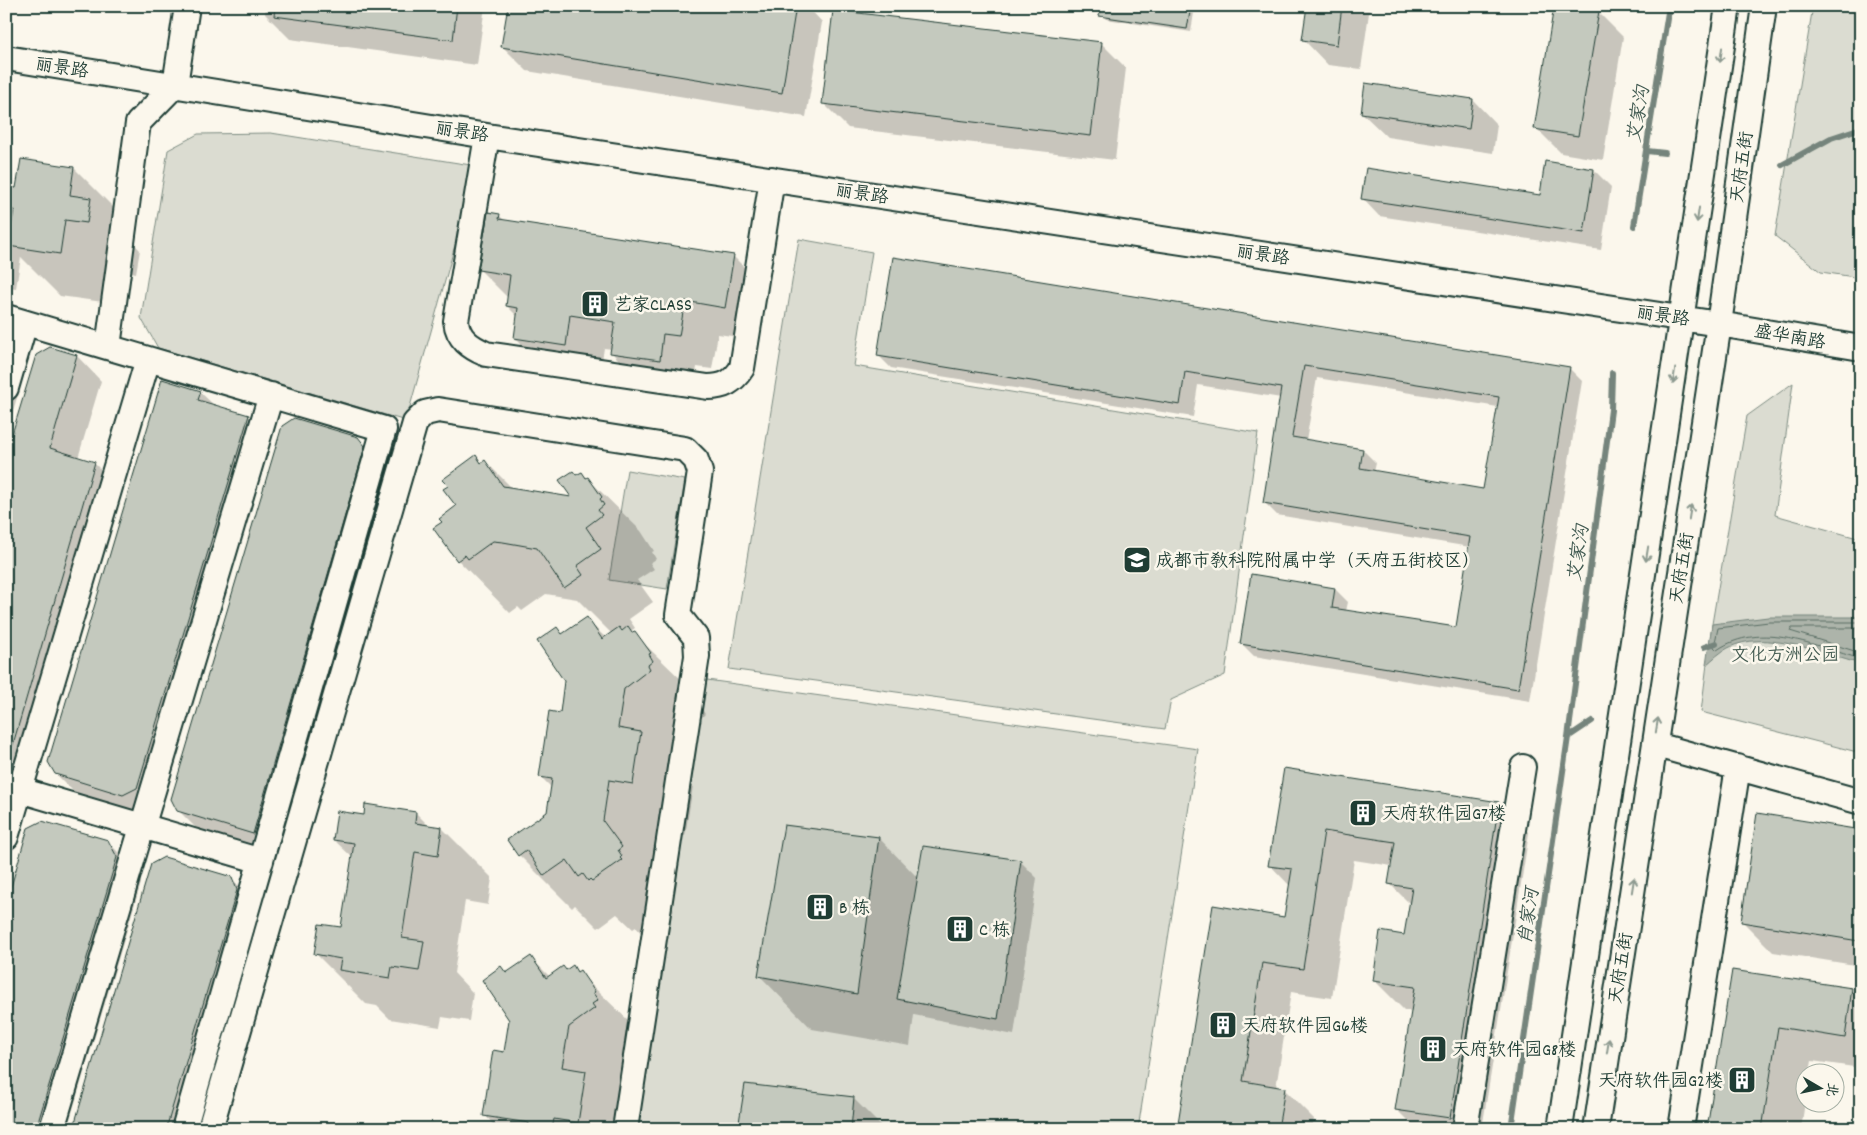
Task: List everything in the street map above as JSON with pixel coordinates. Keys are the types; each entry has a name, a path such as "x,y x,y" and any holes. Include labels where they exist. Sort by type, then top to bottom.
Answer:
{"street":[{"path":"108,347 138,123 175,85 187,6"},
{"name":"天府五街","path":"1560,1129 1683,318 1728,6"},
{"name":"天府五街","path":"1596,1129 1719,324 1764,6"},
{"name":"丽景路","path":"6,58 487,136 1719,324"},
{"path":"487,136 456,321 461,337 475,349 486,354 708,388 728,383 736,377 742,368 772,179"},
{"path":"6,388 16,320 384,429 184,1129"},
{"name":"盛华南路","path":"1719,324 1861,348"},
{"path":"6,838 13,788 148,359"},
{"path":"52,1129 271,395"},
{"path":"210,1129 415,423 426,413 438,410 685,449 696,460 700,472 678,615 696,638 698,656 625,1129"},
{"path":"1667,748 1861,802"},
{"path":"1465,1129 1523,767"},
{"path":"1681,1129 1738,767"},
{"path":"13,788 261,860"}],"green space":[{"path":"1813,6 1861,6 1861,278 1821,272 1775,236"},
{"path":"271,133 477,166 406,421 158,348 141,318 168,150 198,134"},
{"path":"799,239 872,252 854,366 1258,433 1225,675 1171,700 1165,729 729,669"},
{"name":"文化方洲公园","path":"1793,383 1775,515 1861,539 1861,753 1701,712 1712,624 1747,416"},
{"path":"627,470 685,480 667,589 609,580"},
{"path":"700,679 1198,749 1138,1129 637,1129"}],"water":[{"path":"1768,617 1861,617 1861,664 1812,649 1776,642 1759,641 1743,643 1728,648 1706,665 1712,624"}],"building":[{"path":"275,6 457,6 453,40 274,16"},
{"path":"508,6 796,6 782,93 501,47"},
{"path":"1100,6 1191,6 1187,29 1099,16"},
{"path":"1307,6 1342,6 1337,45 1302,40"},
{"path":"1554,6 1599,11 1578,136 1534,129"},
{"path":"833,10 1102,42 1091,136 822,104"},
{"path":"1365,83 1473,99 1469,129 1361,113"},
{"path":"21,159 74,167 70,195 91,198 87,223 65,220 60,254 8,246 14,210 6,209 6,186 16,188"},
{"path":"1545,161 1594,169 1584,233 1361,199 1366,168 1540,195"},
{"path":"488,212 500,214 499,219 734,255 725,308 685,301 679,336 663,334 660,360 610,353 615,322 570,315 566,346 514,338 518,308 506,306 510,275 478,270"},
{"path":"893,257 1570,367 1518,689 1240,644 1251,574 1335,588 1332,608 1456,627 1470,537 1263,503 1281,388 1185,372 1180,405 877,356","holes":["1304,366 1499,397 1483,489 1360,468 1363,449 1292,437"]},
{"path":"50,347 77,355 50,448 95,462 11,751 6,751 6,454 36,355"},
{"path":"162,379 201,391 198,400 249,415 137,788 123,795 55,774 48,762"},
{"path":"294,418 358,437 365,446 253,834 177,811 171,799 282,426"},
{"path":"476,455 481,463 485,460 503,486 571,497 559,480 573,471 576,475 582,472 586,478 588,477 602,497 600,499 604,505 598,510 602,515 586,527 601,549 577,566 583,575 564,588 537,548 503,542 493,541 468,559 465,555 457,561 433,528 442,522 439,519 456,506 443,489 448,486 442,480"},
{"path":"587,617 602,639 619,627 622,631 628,626 632,632 635,631 651,653 649,654 653,661 648,665 650,669 624,689 618,728 641,732 633,784 609,780 603,821 622,847 618,850 622,860 592,881 590,879 588,881 583,874 579,877 567,860 544,876 526,850 518,856 507,840 547,812 552,779 539,777 549,711 560,713 564,681 537,641 557,627 562,634"},
{"path":"1284,768 1499,802 1450,1118 1395,1110 1415,987 1373,981 1380,931 1404,935 1412,888 1388,884 1395,842 1324,831 1303,969 1262,963 1243,1081 1285,1088 1278,1129 1212,1129 1178,1123 1213,905 1284,917 1292,869 1268,866"},
{"path":"365,804 416,812 415,823 442,827 438,856 415,852 402,938 424,941 419,971 392,967 390,978 339,970 341,959 314,954 319,924 341,927 354,843 333,840 337,811 364,815"},
{"path":"1757,813 1861,830 1859,941 1741,922"},
{"path":"42,821 108,840 117,857 36,1129 6,1129 6,904 28,828"},
{"name":"B 栋","path":"784,825 879,837 857,994 758,976"},
{"name":"C 栋","path":"923,846 1021,860 998,1019 897,999"},
{"path":"164,857 232,877 237,890 166,1129 73,1129 151,864"},
{"path":"531,956 546,978 563,966 566,970 573,965 577,972 580,970 595,992 593,993 598,1000 592,1004 595,1008 569,1027 562,1067 586,1071 578,1123 554,1119 552,1129 528,1129 529,1123 483,1116 493,1050 504,1052 509,1020 482,980 501,966 506,973"},
{"name":"天府软件园G2楼","path":"1732,970 1852,988 1845,1038 1778,1027 1762,1129 1707,1129"},
{"path":"745,1084 854,1097 851,1129 738,1129"}],"waterway":[{"name":"艾家沟","path":"1634,226 1669,6"},
{"path":"1782,165 1831,138 1861,128"},
{"path":"1647,151 1665,153"},
{"name":"肖家河","path":"1511,1129 1568,737 1611,410 1612,373"},
{"name":"肖家河","path":"1704,647 1716,643"},
{"name":"肖家河","path":"1568,737 1592,721"}],"place":[{"name":"艺家CLASS","path":"595,304"},
{"name":"成都市教科院附属中学（天府五街校区）","path":"1137,560"},
{"name":"天府软件园G7楼","path":"1363,813"},
{"name":"B 栋","path":"820,907"},
{"name":"C 栋","path":"960,929"},
{"name":"天府软件园G6楼","path":"1223,1025"},
{"name":"天府软件园G8楼","path":"1433,1049"},
{"name":"天府软件园G2楼","path":"1742,1080"}]}
